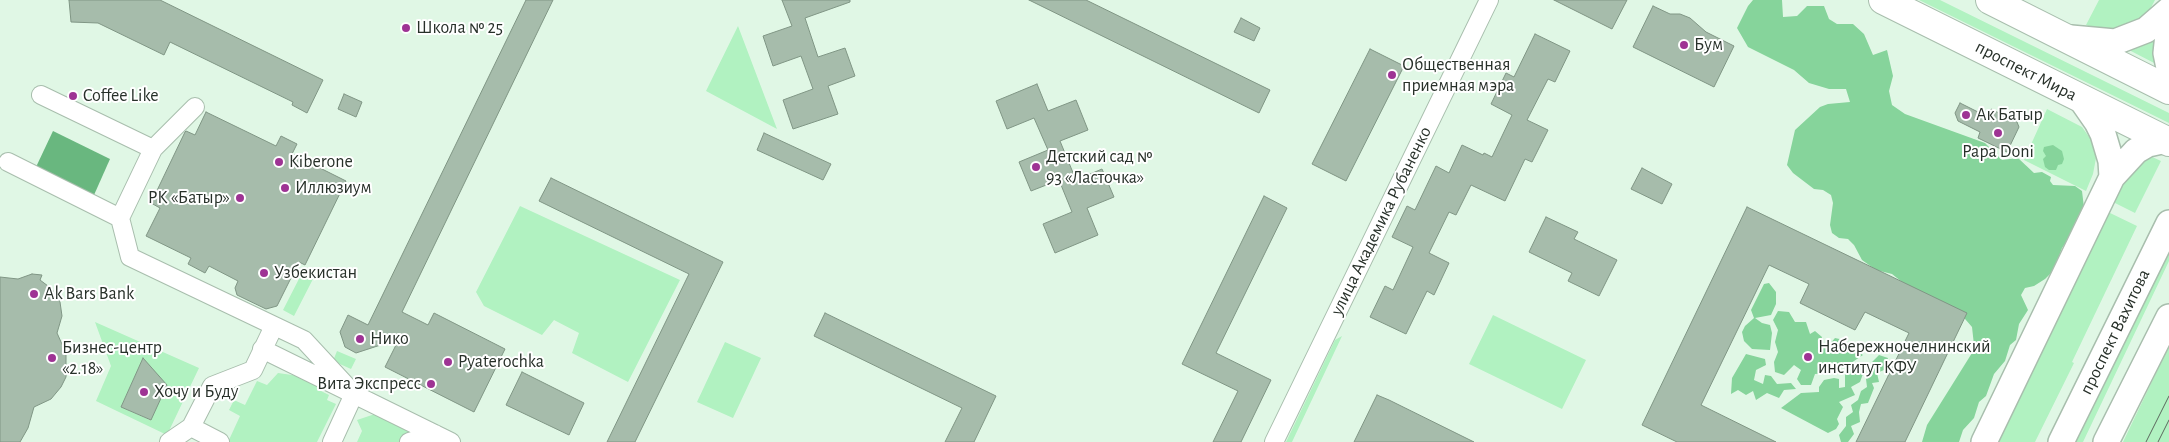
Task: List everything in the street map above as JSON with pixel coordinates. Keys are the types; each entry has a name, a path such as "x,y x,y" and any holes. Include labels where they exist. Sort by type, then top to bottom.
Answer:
{"main road":[{"name":"проспект Мира","path":"1883,0 2168,141"},
{"path":"1990,0 2067,37 2169,90"},
{"path":"2067,37 2115,42 2146,30 2169,10"},
{"path":"2169,25 2166,53 2169,68"},
{"path":"2081,99 2103,134 2111,161 2112,177"},
{"path":"1984,442 2112,177 2136,151 2148,144 2168,141"},
{"name":"проспект Вахитова","path":"2061,442 2169,223"},
{"path":"2106,442 2169,317"}],"street":[{"name":"улица Академика Рубаненко","path":"1274,442 1489,0"},
{"path":"41,95 153,149"},
{"path":"195,107 153,149 120,218 130,257 274,326 307,333 354,394"},
{"path":"8,162 120,218"},
{"path":"170,442 191,427 212,386 253,370 274,326"},
{"path":"292,363 307,333"},
{"path":"262,349 452,442"},
{"path":"332,442 354,394"},
{"path":"191,427 220,442"},
{"path":"409,442 435,434"}],"shaded area":[{"path":"1753,0 1782,0 1783,17 1797,16 1807,6 1824,6 1829,19 1837,24 1853,24 1864,34 1873,55 1887,50 1893,76 1889,91 1892,105 1905,114 1985,143 2002,160 2018,158 2034,173 2042,172 2051,177 2050,181 2053,185 2075,186 2082,191 2085,216 2062,248 2054,270 2034,286 2025,288 2021,295 2028,310 2019,324 2016,340 2010,345 2005,361 1994,374 1986,396 1979,402 1974,418 1963,430 1959,442 1922,442 1927,425 1972,353 1974,345 1972,327 1959,312 1912,290 1892,274 1876,270 1862,260 1854,245 1848,239 1839,238 1832,233 1830,225 1833,203 1831,195 1823,190 1814,189 1793,173 1787,165 1795,130 1820,107 1828,104 1850,102 1846,89 1829,89 1809,83 1794,70 1748,47 1737,28"},
{"path":"1919,0 1940,0 2169,113 2169,123"},
{"path":"2099,0 2155,0 2145,19 2124,32 2097,29 2086,25"},
{"path":"738,26 777,129 706,91"},
{"path":"2158,33 2158,65 2129,50"},
{"path":"2047,109 2082,127 2092,141 2096,158 2093,174 2086,191 2024,160"},
{"path":"53,131 110,159 94,195 36,167"},
{"path":"2053,145 2062,151 2064,159 2056,170 2049,170 2045,167 2043,159 2046,156 2043,151 2044,147"},
{"path":"2148,155 2161,161 2135,213 2113,202 2131,165"},
{"path":"520,206 680,280 628,382 572,353 579,333 554,320 542,335 484,306 476,292"},
{"path":"2108,212 2137,226 2072,362 2074,363 2035,442 1997,442"},
{"path":"2169,243 2169,261 2083,442 2074,442"},
{"path":"302,273 313,279 294,316 283,310"},
{"path":"1769,283 1776,292 1776,304 1771,315 1755,318 1762,323 1770,325 1772,333 1770,350 1752,349 1744,341 1742,332 1745,326 1754,318 1751,310 1764,284"},
{"path":"1778,311 1789,312 1795,322 1806,322 1810,334 1815,331 1822,337 1820,347 1828,346 1835,338 1844,340 1845,350 1851,347 1863,355 1845,367 1839,363 1828,373 1815,374 1811,385 1801,385 1797,379 1801,370 1794,365 1784,375 1775,372 1774,362 1778,352 1775,342 1778,330 1773,320"},
{"path":"1493,315 1586,360 1562,409 1469,364"},
{"path":"95,322 199,368 167,435 96,401 111,366","holes":["143,359 166,385 150,420 121,407"]},
{"path":"1342,336 1292,442 1286,442 1335,340"},
{"path":"725,342 761,358 733,418 697,402"},
{"path":"2169,346 2169,442 2123,442"},
{"path":"337,351 356,359 351,369 333,361"},
{"path":"1746,354 1765,359 1766,365 1756,370 1754,380 1763,384 1765,375 1771,376 1777,384 1791,383 1796,389 1784,390 1779,398 1767,393 1756,400 1753,391 1746,395 1738,390 1731,394 1732,378"},
{"path":"1879,355 1888,358 1884,370 1877,373 1879,382 1872,383 1874,388 1868,403 1861,404 1859,412 1860,422 1851,426 1854,434 1848,442 1841,442 1839,435 1846,426 1846,417 1853,412 1851,405 1858,400 1861,391 1867,387 1866,379 1873,371 1872,362"},
{"path":"1867,363 1860,382 1851,387 1855,395 1839,402 1843,407 1837,419 1839,424 1836,429 1828,433 1781,408 1801,393 1819,392 1819,387 1824,380 1839,379 1839,388 1845,387 1845,372"},
{"path":"278,373 299,376 323,387 321,391 329,395 327,400 336,404 317,442 228,442 240,416 229,410 234,400 245,405 257,381 267,385"},
{"path":"375,414 437,442 357,442 362,431 357,420"}],"building":[{"path":"69,0 160,0 323,80 307,113 292,105 293,102 170,42 164,55 98,23 71,22"},
{"path":"526,0 553,0 402,312 428,325 434,313 505,349 474,412 385,367 399,339 356,353 345,347 340,332 348,315 368,325"},
{"path":"782,0 850,0 850,2 805,18 818,57 845,48 855,76 828,86 838,114 793,129 783,100 813,89 801,56 773,66 763,36 792,26"},
{"path":"1029,0 1086,0 1270,90 1259,113"},
{"path":"1554,0 1627,0 1612,29"},
{"name":"Бум","path":"1653,6 1670,14 1680,14 1690,18 1706,32 1734,46 1714,87 1633,47"},
{"path":"1241,18 1260,28 1254,41 1234,32"},
{"path":"1535,34 1570,51 1555,82 1548,79 1527,120 1548,130 1532,162 1525,159 1505,201 1471,185 1456,215 1449,212 1429,253 1449,263 1434,295 1427,291 1406,334 1370,317 1385,286 1393,290 1413,247 1392,237 1407,206 1415,210 1436,166 1449,173 1462,145 1492,157 1512,115 1491,104 1506,73 1514,77"},
{"path":"1370,49 1404,66 1346,181 1312,164"},
{"path":"1037,84 1048,111 1076,100 1088,130 1060,141 1076,180 1102,169 1114,197 1087,208 1098,235 1055,253 1043,224 1072,212 1059,180 1031,191 1019,162 1048,150 1034,118 1007,129 996,101"},
{"path":"344,94 362,102 356,117 338,109"},
{"name":"Papa Doni","path":"1960,103 1988,117 1991,109 2017,122 2019,127 2007,152 1978,138 1980,132 1958,121 1955,113"},
{"path":"206,112 276,146 281,136 297,144 292,154 346,181 305,265 299,262 277,306 266,309 237,295 235,288 238,281 209,266 205,273 188,264 191,258 146,236 160,208 151,203 185,132 195,135"},
{"path":"764,133 831,164 823,180 757,150"},
{"path":"1642,168 1672,184 1662,204 1631,189"},
{"path":"551,178 723,262 635,442 607,442 689,274 539,201"},
{"path":"1264,196 1287,208 1216,353 1271,380 1241,442 1213,442 1238,391 1182,364"},
{"path":"1747,207 1967,313 1905,442 1856,442 1909,333 1865,312 1855,330 1800,303 1809,284 1769,265 1701,405 1776,442 1677,442 1642,425"},
{"path":"1546,217 1578,232 1574,239 1617,260 1599,296 1568,281 1572,273 1529,252"},
{"name":"Бизнес-центр «2.18»","path":"32,274 42,275 40,280 52,289 60,302 62,316 57,333 66,353 66,377 61,387 51,399 34,407 28,428 20,442 0,442 0,277 18,279"},
{"path":"825,313 996,396 974,442 945,442 962,408 814,336"},
{"path":"143,358 167,385 151,420 121,407"},
{"path":"522,372 584,403 569,435 506,405"},
{"path":"1377,395 1389,400 1474,442 1354,442"}],"tram line":[{"path":"2146,442 2169,396"},
{"path":"2158,442 2169,420"}],"place":[{"name":"Школа № 25","path":"406,28"},
{"name":"Бум","path":"1684,45"},
{"name":"Общественная приемная мэра","path":"1392,75"},
{"name":"Coffee Like","path":"73,96"},
{"name":"Ак Батыр","path":"1966,115"},
{"name":"Papa Doni","path":"1998,133"},
{"name":"Kiberone","path":"279,162"},
{"name":"Детский сад № 93 «Ласточка»","path":"1036,167"},
{"name":"Иллюзиум","path":"285,188"},
{"name":"РК «Батыр»","path":"240,198"},
{"name":"Узбекистан","path":"264,273"},
{"name":"Ak Bars Bank","path":"34,294"},
{"name":"Нико","path":"360,339"},
{"name":"Набережночелнинский институт КФУ","path":"1808,357"},
{"name":"Бизнес-центр «2.18»","path":"52,358"},
{"name":"Pyaterochka","path":"448,362"},
{"name":"Вита Экспресс","path":"431,384"},
{"name":"Хочу и Буду","path":"144,392"}]}
